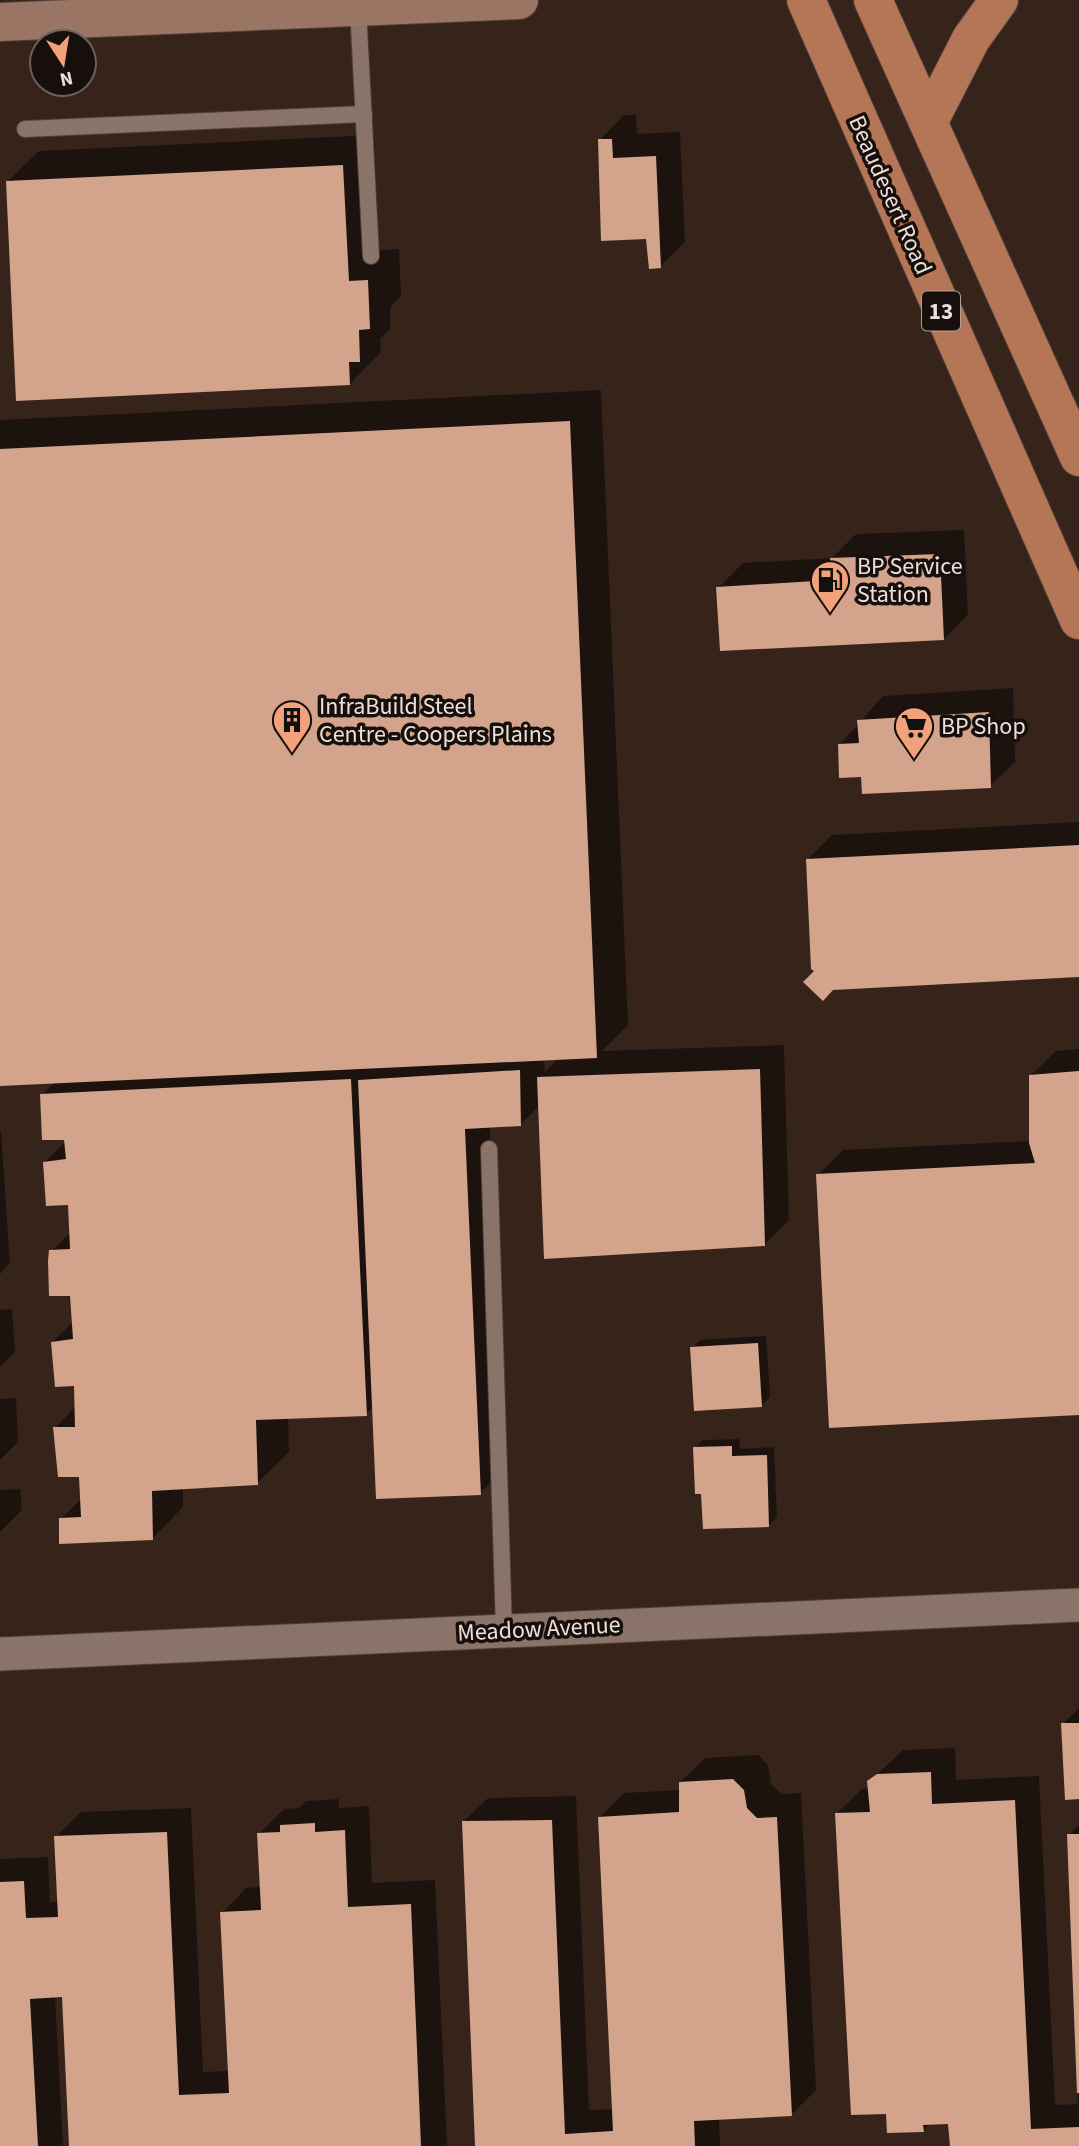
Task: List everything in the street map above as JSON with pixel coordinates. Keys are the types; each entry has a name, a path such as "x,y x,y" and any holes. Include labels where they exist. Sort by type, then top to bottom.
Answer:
{"highway":[{"name":"Beaudesert Road","path":"806,0 1079,620"},
{"path":"873,0 1079,457"},
{"path":"929,121 971,39 999,0"}],"main road":[{"path":"0,22 102,10 358,8 519,0"}],"street":[{"name":"Meadow Avenue","path":"0,1654 1079,1605"}],"lane":[{"path":"358,8 371,256"},
{"path":"25,129 364,114"},
{"path":"489,1149 504,1630"}],"building":[{"path":"598,139 612,139 613,158 656,156 661,268 649,269 646,239 601,241"},
{"path":"343,165 349,281 368,280 370,329 359,330 360,362 349,362 350,385 16,401 6,181"},
{"name":"InfraBuild Steel Centre - Coopers Plains","path":"570,421 597,1058 0,1086 0,449"},
{"name":"BP Service Station","path":"940,554 944,640 720,651 716,587 832,580 830,558"},
{"name":"BP Shop","path":"989,712 991,788 862,794 861,777 839,778 838,744 859,743 857,720"},
{"path":"1079,845 1079,977 833,990 823,1001 803,982 814,971 811,969 806,859"},
{"path":"760,1069 765,1246 544,1259 537,1077"},
{"path":"520,1070 521,1126 465,1129 481,1495 376,1499 358,1080"},
{"path":"1079,1071 1079,1415 829,1428 816,1174 1035,1163 1029,1143 1029,1075"},
{"path":"351,1079 367,1416 256,1420 258,1485 152,1491 153,1540 59,1544 59,1518 81,1517 79,1477 58,1477 53,1427 75,1427 74,1386 55,1387 51,1342 73,1339 70,1296 49,1296 48,1261 49,1250 70,1249 68,1205 46,1206 43,1162 66,1159 64,1140 42,1140 40,1094"},
{"path":"758,1343 762,1407 694,1411 690,1347"},
{"path":"732,1446 732,1456 767,1455 769,1527 703,1529 701,1494 695,1494 693,1447"},
{"path":"1061,1723 1079,1723 1079,1799 1065,1800"},
{"path":"931,1772 932,1804 1015,1800 1031,2129 1079,2127 1079,2146 950,2146 948,2124 923,2125 924,2132 887,2133 886,2114 851,2115 835,1813 870,1812 867,1781 877,1774"},
{"path":"733,1779 744,1790 747,1808 757,1818 777,1817 792,2116 694,2121 695,2146 475,2146 462,1821 552,1820 565,2134 613,2131 598,1817 679,1812 679,1782"},
{"path":"315,1823 315,1832 345,1830 348,1907 411,1904 421,2146 69,2146 62,1997 30,1999 38,2146 0,2146 0,1882 24,1881 26,1918 58,1917 54,1836 167,1832 179,2095 229,2093 220,1912 261,1910 257,1833 280,1832 280,1825"},
{"path":"1067,1834 1079,1834 1079,2093 1077,2093"}],"place":[{"name":"BP Service Station","path":"830,614"},
{"name":"InfraBuild Steel Centre - Coopers Plains","path":"292,754"},
{"name":"BP Shop","path":"914,760"}]}
